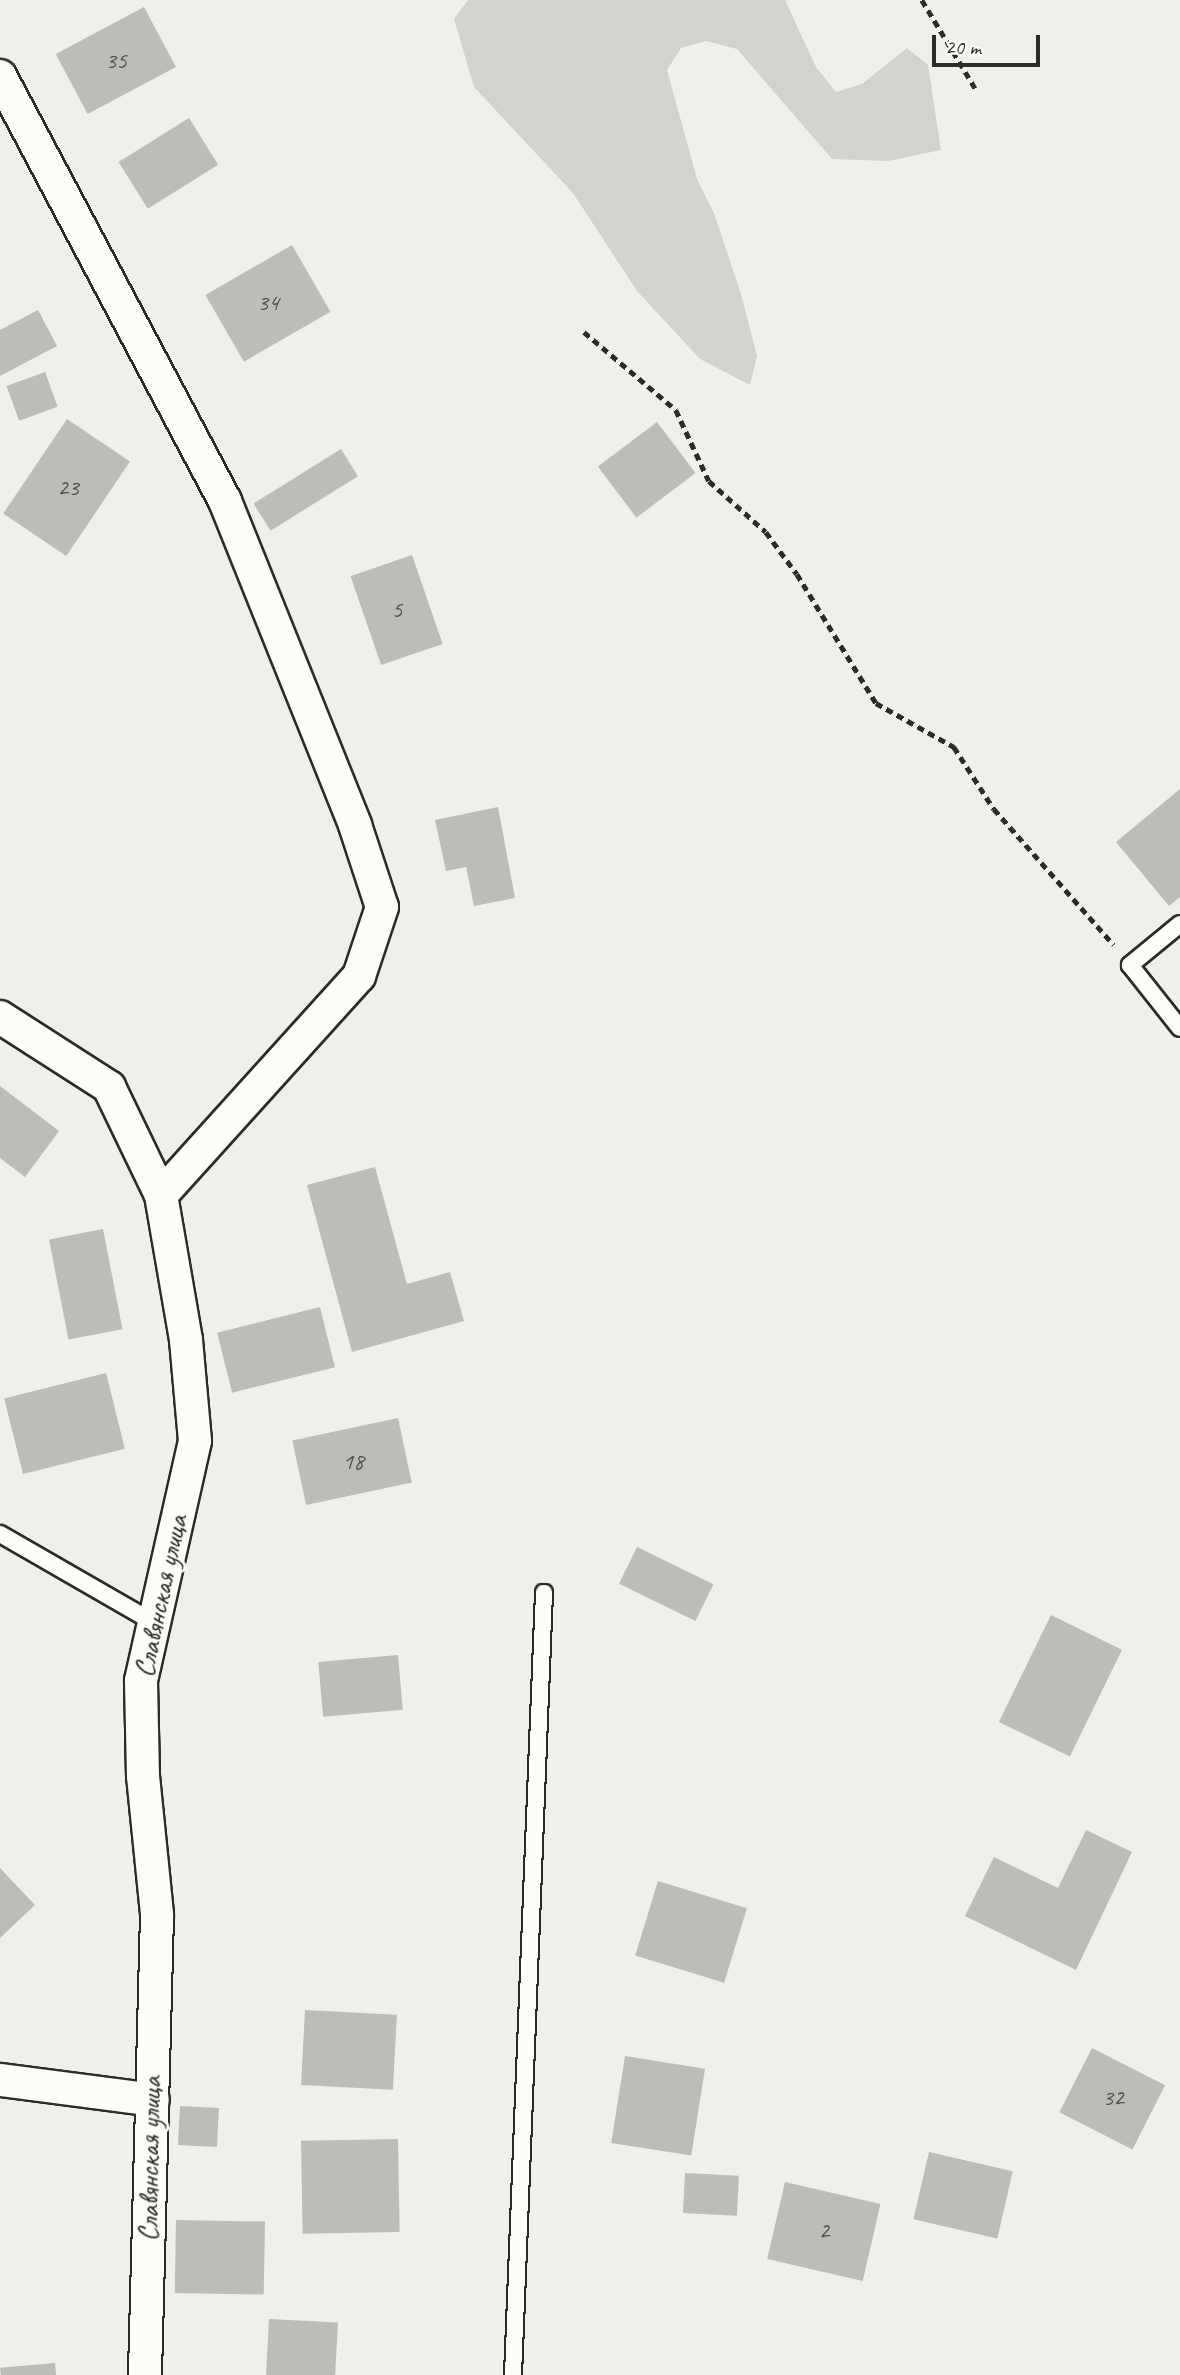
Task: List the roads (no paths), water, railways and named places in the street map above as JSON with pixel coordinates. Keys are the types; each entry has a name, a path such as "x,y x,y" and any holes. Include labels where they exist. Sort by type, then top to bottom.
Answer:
{"street":[{"path":"0,76 225,501 355,825 382,907 359,976 161,1195"},
{"name":"Славянская улица","path":"0,1017 109,1087 161,1195 186,1340 195,1441 151,1621 141,1681 143,1776 157,1915 145,2375"},
{"path":"0,2080 153,2100"}],"lane":[{"path":"1180,924 1130,965 1180,1028"},
{"path":"0,1534 151,1621"},
{"path":"513,2375 544,1593"}]}
